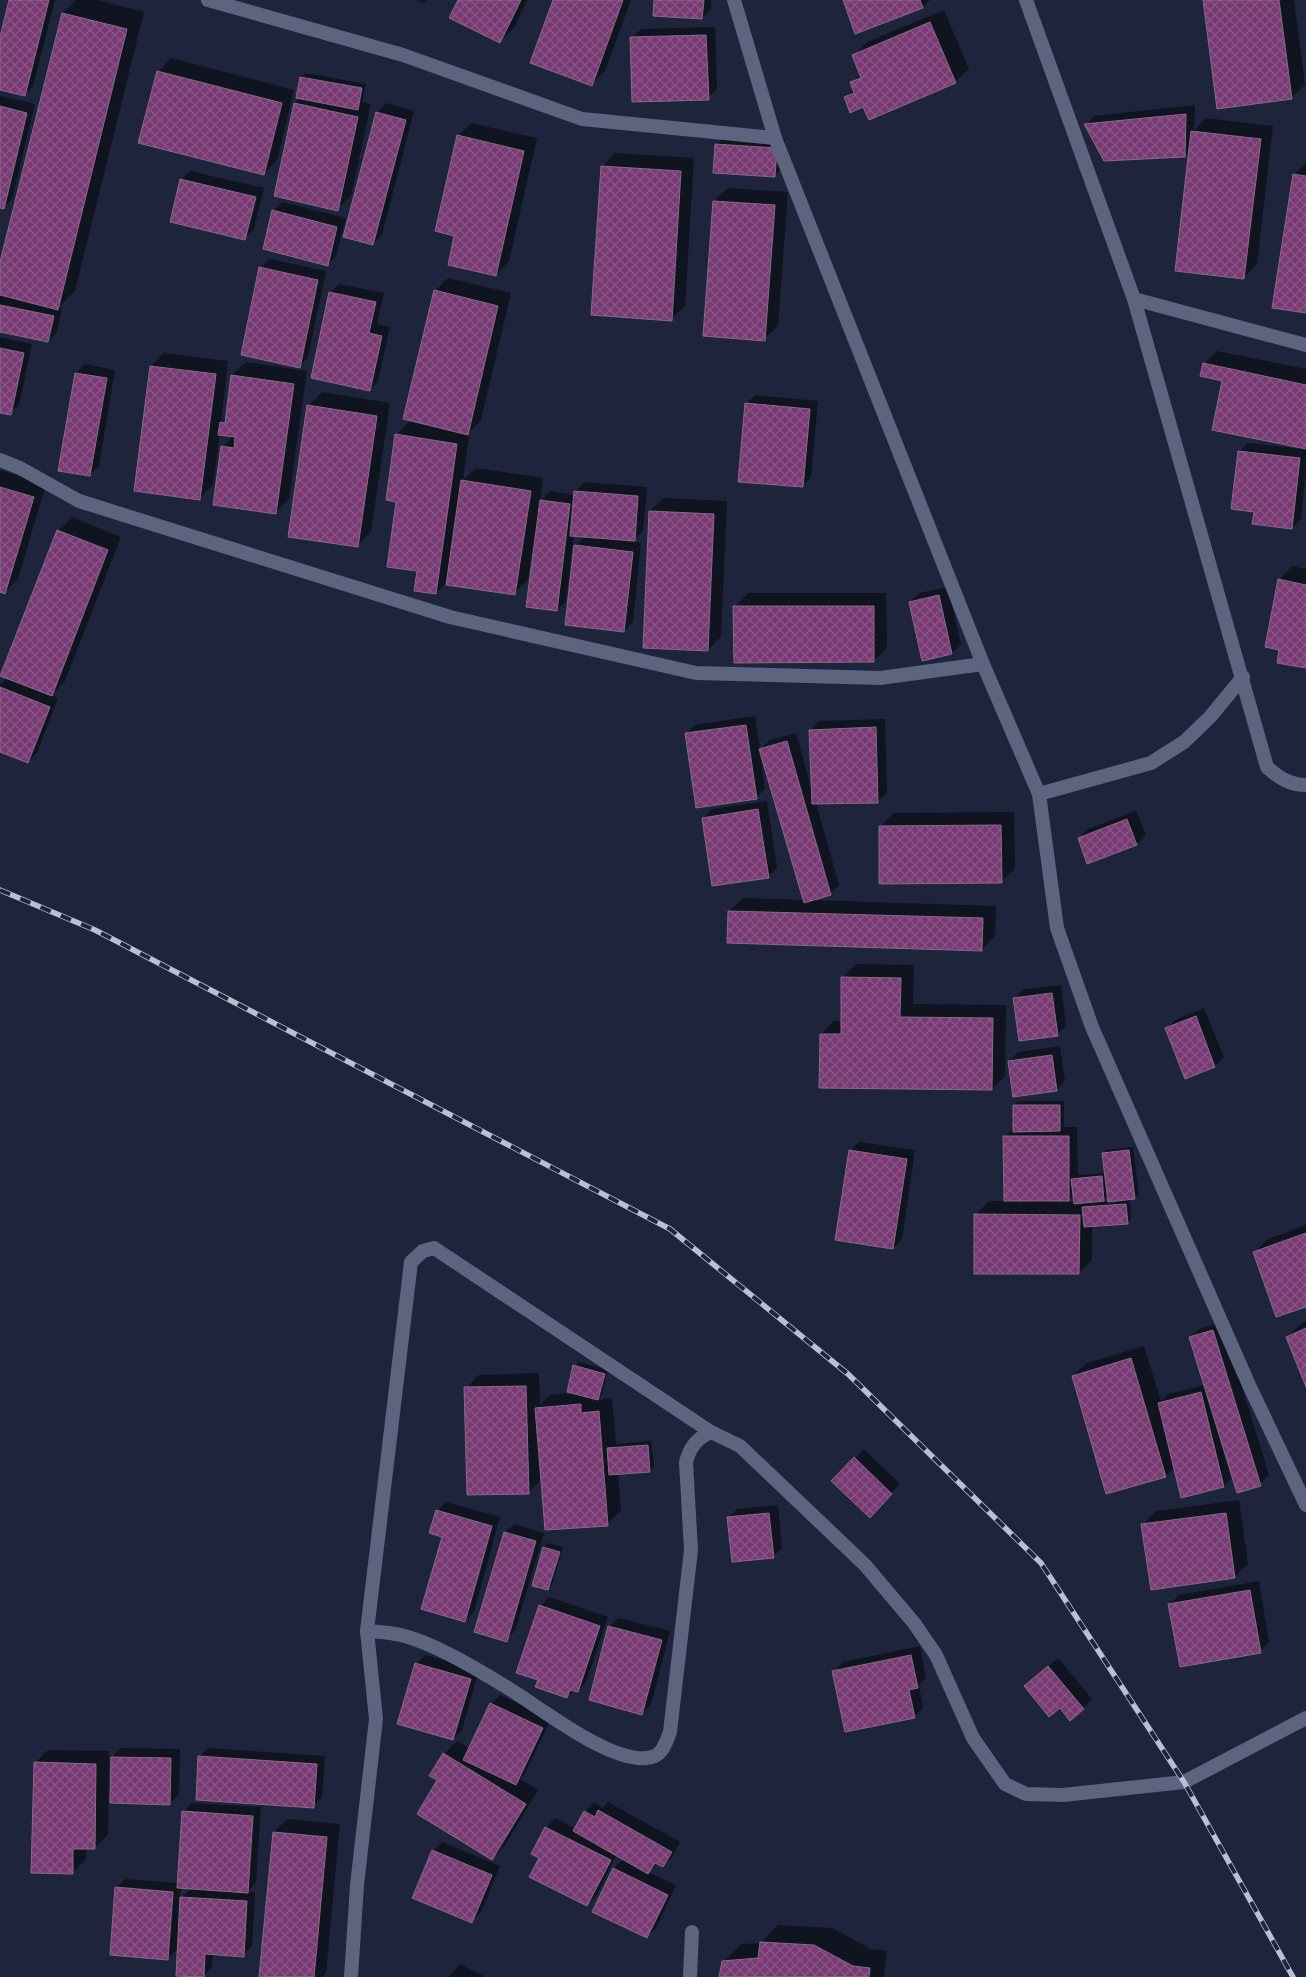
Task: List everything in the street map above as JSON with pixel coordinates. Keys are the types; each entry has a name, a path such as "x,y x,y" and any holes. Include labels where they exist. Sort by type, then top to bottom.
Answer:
{"street":[{"path":"208,0 402,55 582,119 775,138"},
{"path":"734,0 775,138 983,664 1039,794 1058,928 1092,1027 1245,1376 1306,1505"},
{"path":"1026,0 1134,299 1267,767 1278,778 1297,785 1306,786"},
{"path":"1134,299 1306,345"},
{"path":"0,460 20,468 79,501 441,614 696,674 880,678 983,664"},
{"path":"1039,794 1151,763 1184,742 1210,716 1242,677"},
{"path":"350,1977 376,1719 366,1631 411,1262 423,1251 434,1248 711,1432 740,1446 865,1565 914,1623 936,1655 973,1738 1005,1784 1026,1794 1063,1795 1184,1782 1306,1718"},
{"path":"366,1631 393,1633 427,1644 503,1685 576,1733 622,1755 645,1759 663,1751 670,1732 691,1550 686,1462 689,1450 703,1436 711,1432"},
{"path":"690,1977 692,1932"}],"building":[{"path":"9,0 49,0 25,96 0,90 0,37"},
{"path":"458,0 521,0 500,43 449,18"},
{"path":"553,0 623,0 592,86 530,63"},
{"path":"654,0 704,0 702,19 653,16"},
{"path":"843,0 920,0 923,8 855,34"},
{"path":"1203,0 1279,0 1292,99 1217,109"},
{"path":"62,13 127,29 58,310 0,295 0,262"},
{"path":"930,22 956,83 869,120 863,107 850,113 844,97 854,93 850,82 861,78 852,55"},
{"path":"706,35 709,100 632,102 630,37"},
{"path":"157,71 282,103 264,175 138,143"},
{"path":"300,77 362,88 358,110 296,98"},
{"path":"294,103 358,117 338,211 274,196"},
{"path":"0,106 27,113 4,209 0,208"},
{"path":"376,112 406,120 373,245 343,237"},
{"path":"1186,114 1185,157 1104,161 1084,124"},
{"path":"1191,131 1261,139 1244,279 1175,271"},
{"path":"457,135 524,151 496,276 448,265 454,236 435,231"},
{"path":"715,144 777,148 775,177 713,173"},
{"path":"601,166 681,171 672,321 591,315"},
{"path":"1293,174 1306,176 1306,313 1272,308"},
{"path":"180,179 256,197 245,240 170,222"},
{"path":"713,201 775,205 765,341 703,336"},
{"path":"272,210 337,227 328,266 263,249"},
{"path":"259,267 318,280 300,368 241,355"},
{"path":"434,290 498,306 468,435 403,419"},
{"path":"329,292 376,302 369,333 382,336 370,391 311,378"},
{"path":"0,305 54,316 48,342 0,332"},
{"path":"0,348 24,353 11,415 0,413"},
{"path":"1203,363 1306,385 1306,449 1212,430 1222,381 1200,376"},
{"path":"150,366 216,374 200,500 134,491"},
{"path":"75,373 107,378 90,476 58,471"},
{"path":"231,375 294,384 276,514 213,505 221,446 234,448 235,437 218,435 220,422 225,423"},
{"path":"745,403 810,409 803,487 738,482"},
{"path":"307,405 377,416 358,547 288,537"},
{"path":"395,434 457,444 436,594 414,591 417,571 387,567 396,502 386,500"},
{"path":"1238,451 1300,458 1292,529 1252,524 1254,512 1231,509"},
{"path":"461,480 531,491 515,595 446,585"},
{"path":"0,487 34,497 5,594 0,592"},
{"path":"574,491 638,496 635,541 570,536"},
{"path":"540,500 570,504 557,611 526,607"},
{"path":"649,511 714,514 708,651 643,648"},
{"path":"57,530 108,550 52,696 0,676"},
{"path":"574,545 633,552 624,632 565,625"},
{"path":"1278,579 1306,585 1306,668 1277,663 1279,650 1265,647"},
{"path":"939,595 952,654 922,661 909,602"},
{"path":"733,606 874,606 874,662 734,663"},
{"path":"0,687 50,707 28,763 0,752"},
{"path":"746,725 757,799 696,808 685,733"},
{"path":"876,727 878,803 812,804 809,730"},
{"path":"787,741 831,895 804,903 759,749"},
{"path":"758,809 769,878 712,886 702,818"},
{"path":"1127,819 1137,845 1087,864 1078,838"},
{"path":"1001,825 1002,883 879,884 879,826"},
{"path":"728,911 983,918 982,951 727,943"},
{"path":"841,977 901,978 900,1017 993,1018 992,1090 819,1088 820,1034 841,1034"},
{"path":"1052,993 1058,1036 1019,1041 1013,998"},
{"path":"1196,1016 1215,1067 1185,1079 1165,1028"},
{"path":"1052,1055 1057,1091 1013,1097 1008,1061"},
{"path":"1013,1105 1060,1105 1060,1131 1013,1132"},
{"path":"1003,1136 1069,1136 1069,1201 1004,1201"},
{"path":"849,1150 907,1159 893,1249 835,1240"},
{"path":"1129,1150 1135,1199 1108,1202 1102,1153"},
{"path":"1102,1176 1104,1201 1074,1204 1071,1179"},
{"path":"1126,1204 1128,1224 1084,1227 1082,1207"},
{"path":"974,1214 1080,1215 1079,1274 974,1274"},
{"path":"1306,1233 1306,1307 1276,1317 1253,1252"},
{"path":"1306,1328 1306,1387 1286,1337"},
{"path":"1213,1330 1261,1486 1237,1493 1189,1337"},
{"path":"1131,1358 1166,1477 1106,1494 1072,1376"},
{"path":"573,1365 605,1374 598,1400 567,1392"},
{"path":"526,1386 529,1494 467,1495 464,1387"},
{"path":"1201,1392 1224,1487 1181,1498 1158,1403"},
{"path":"581,1404 581,1413 599,1411 608,1526 545,1530 535,1408"},
{"path":"648,1445 650,1472 609,1475 607,1448"},
{"path":"854,1457 892,1494 870,1518 831,1481"},
{"path":"436,1510 492,1526 465,1622 421,1609 442,1537 429,1533"},
{"path":"769,1513 774,1558 732,1562 727,1517"},
{"path":"1226,1513 1235,1578 1151,1590 1141,1524"},
{"path":"504,1532 536,1541 507,1642 474,1632"},
{"path":"543,1547 560,1552 548,1590 532,1586"},
{"path":"1250,1590 1261,1653 1180,1667 1168,1604"},
{"path":"539,1605 600,1626 578,1692 570,1690 567,1698 535,1687 538,1680 516,1673"},
{"path":"608,1626 662,1640 642,1715 589,1700"},
{"path":"911,1655 918,1688 909,1690 915,1718 845,1732 832,1671"},
{"path":"415,1663 471,1679 453,1740 397,1724"},
{"path":"1048,1666 1084,1709 1070,1721 1060,1708 1049,1717 1024,1686"},
{"path":"490,1703 543,1728 516,1785 463,1760"},
{"path":"443,1753 526,1804 492,1860 417,1814 437,1780 429,1776"},
{"path":"198,1756 317,1764 314,1808 196,1800"},
{"path":"111,1757 171,1758 170,1805 110,1803"},
{"path":"34,1762 96,1764 95,1849 73,1849 73,1874 31,1873"},
{"path":"598,1810 672,1852 663,1867 655,1863 648,1874 573,1831 584,1811 595,1817"},
{"path":"182,1811 253,1816 248,1893 177,1888"},
{"path":"545,1827 611,1860 587,1906 529,1877 539,1858 531,1854"},
{"path":"273,1832 327,1837 314,1977 259,1977"},
{"path":"432,1850 492,1875 472,1923 412,1898"},
{"path":"613,1868 668,1895 647,1938 592,1912"},
{"path":"115,1887 173,1892 168,1960 110,1955"},
{"path":"180,1897 247,1901 244,1957 205,1954 204,1977 176,1976"},
{"path":"760,1942 814,1945 853,1966 870,1968 869,1977 719,1977 722,1961 758,1958"}],"railway":[{"path":"0,890 95,930 670,1229 848,1374 1041,1563 1184,1782 1293,1977"}]}
